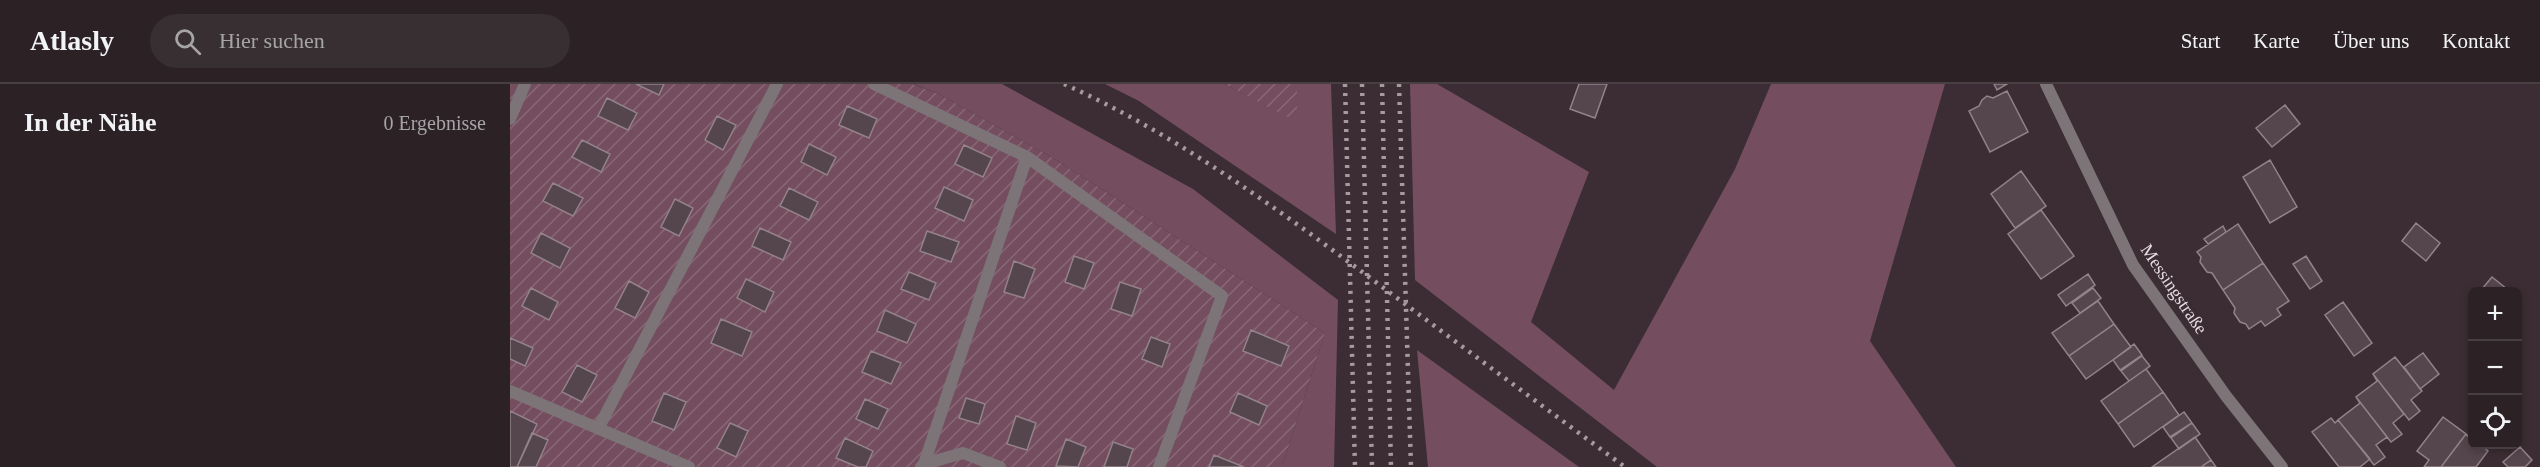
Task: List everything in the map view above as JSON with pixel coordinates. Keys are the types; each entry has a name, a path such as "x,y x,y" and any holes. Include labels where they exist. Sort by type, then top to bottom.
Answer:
{"street":[{"path":"510,119 525,84"},
{"path":"598,429 777,84"},
{"path":"874,84 1027,157 1221,296 1159,467"},
{"name":"Messingstraße","path":"2046,84 2133,265 2226,396 2282,467"},
{"path":"922,465 1027,157"},
{"path":"510,391 689,467"},
{"path":"922,465 963,453 1000,467"}],"shaded area":[{"path":"510,84 913,84 939,94 1055,159 1325,333 1282,467 510,467"},
{"path":"914,84 1002,84 1193,189 1338,300 1334,467 1282,467 1325,333 1055,159 939,94"},
{"path":"1105,84 1224,84 1297,121 1297,84 1331,84 1336,234 1139,101"},
{"path":"1224,84 1297,84 1297,122"},
{"path":"1410,84 1437,84 1589,172 1531,322 1614,390 1735,169 1771,84 1945,84 1870,341 1956,467 1657,467 1415,280"},
{"path":"1417,350 1579,467 1428,467"}],"building":[{"path":"636,84 664,84 659,95"},
{"path":"1579,84 1607,84 1595,118 1570,109"},
{"path":"1994,84 2007,84 1997,90"},
{"path":"2007,91 2028,132 1990,152 1969,111 1979,106 1987,96 1993,98"},
{"path":"607,98 637,113 628,130 598,116"},
{"path":"2285,105 2300,124 2272,147 2256,128"},
{"path":"847,106 877,119 869,138 839,125"},
{"path":"717,116 736,125 723,150 705,140"},
{"path":"582,140 610,154 601,172 572,157"},
{"path":"809,144 836,157 827,175 801,162"},
{"path":"964,145 992,158 983,177 955,164"},
{"path":"2270,160 2297,207 2270,223 2243,177"},
{"path":"2021,171 2046,206 2015,228 1991,194"},
{"path":"553,183 583,198 573,216 543,201"},
{"path":"944,187 973,200 964,221 935,208"},
{"path":"789,188 818,202 809,220 780,206"},
{"path":"675,199 693,208 679,236 661,227"},
{"path":"2041,210 2074,256 2041,279 2008,234"},
{"path":"2416,223 2440,243 2426,261 2402,241"},
{"path":"2238,224 2263,263 2223,290 2212,273 2207,272 2200,262 2201,257 2197,252"},
{"path":"2223,226 2226,232 2208,244 2204,239"},
{"path":"760,228 791,242 783,260 752,246"},
{"path":"927,231 959,242 951,262 920,251"},
{"path":"541,233 570,248 560,268 531,253"},
{"path":"1074,256 1094,263 1084,289 1065,282"},
{"path":"2306,256 2322,281 2310,289 2293,264"},
{"path":"1014,261 1035,269 1024,298 1004,292"},
{"path":"2263,263 2289,301 2277,309 2281,315 2265,326 2261,321 2249,329 2234,313 2235,308 2223,290"},
{"path":"909,272 936,283 929,300 901,289"},
{"path":"2088,274 2095,285 2066,306 2058,295"},
{"path":"2492,277 2504,287 2484,287"},
{"path":"746,279 774,292 765,312 737,298"},
{"path":"629,281 649,292 635,318 615,308"},
{"path":"1120,282 1141,289 1132,316 1111,309"},
{"path":"531,288 558,302 549,320 522,306"},
{"path":"2093,288 2101,298 2080,313 2072,303"},
{"path":"2098,301 2114,324 2069,356 2052,333"},
{"path":"2343,302 2372,343 2354,356 2325,315"},
{"path":"885,310 916,324 907,343 877,331"},
{"path":"721,319 752,332 742,356 711,343"},
{"path":"2114,324 2131,347 2086,379 2069,356"},
{"path":"1251,330 1289,346 1281,366 1243,351"},
{"path":"1151,337 1170,344 1162,367 1142,359"},
{"path":"510,338 533,348 525,366 510,359"},
{"path":"2134,344 2142,355 2120,370 2113,360"},
{"path":"871,351 901,363 891,384 862,372"},
{"path":"2423,353 2439,374 2420,389 2404,367"},
{"path":"2142,356 2150,366 2129,381 2121,371"},
{"path":"2395,357 2422,391 2411,400 2420,411 2409,420 2373,374"},
{"path":"577,365 597,375 582,402 562,392"},
{"path":"2146,369 2163,392 2118,424 2101,401"},
{"path":"2373,374 2404,414 2393,423 2402,434 2391,442 2356,397 2377,381"},
{"path":"2163,392 2179,415 2134,447 2118,424"},
{"path":"664,393 686,402 674,430 652,421"},
{"path":"1238,393 1267,406 1259,425 1230,412"},
{"path":"2356,397 2387,437 2376,445 2385,457 2374,465 2338,420 2360,403"},
{"path":"966,398 985,404 979,424 959,418"},
{"path":"865,399 888,409 878,429 856,419"},
{"path":"510,411 537,424 517,467 510,467"},
{"path":"2184,412 2192,423 2170,437 2163,427"},
{"path":"1016,416 1036,423 1027,450 1007,444"},
{"path":"2443,417 2466,434 2441,467 2424,467 2429,460 2417,451"},
{"path":"2331,418 2335,423 2338,420 2370,459 2360,467 2339,467 2312,432"},
{"path":"730,423 748,431 736,457 717,448"},
{"path":"2192,423 2200,434 2179,449 2171,438"},
{"path":"532,433 548,440 536,467 517,467"},
{"path":"2466,434 2468,449 2488,451 2476,467 2441,467"},
{"path":"2195,437 2211,460 2201,467 2152,467"},
{"path":"845,438 873,451 866,467 858,467 836,458"},
{"path":"1066,439 1086,447 1078,467 1056,466"},
{"path":"1113,442 1133,449 1127,467 1104,467"},
{"path":"2518,449 2522,449 2532,460 2525,467 2508,467 2503,462"},
{"path":"1214,455 1244,467 1209,467"},
{"path":"2211,460 2216,467 2201,467"}],"railway":[{"path":"1064,84 1145,125 1262,199 1625,467"},
{"path":"1345,84 1355,467"},
{"path":"1362,84 1372,467"},
{"path":"1382,84 1391,467"},
{"path":"1399,84 1411,467"}]}
